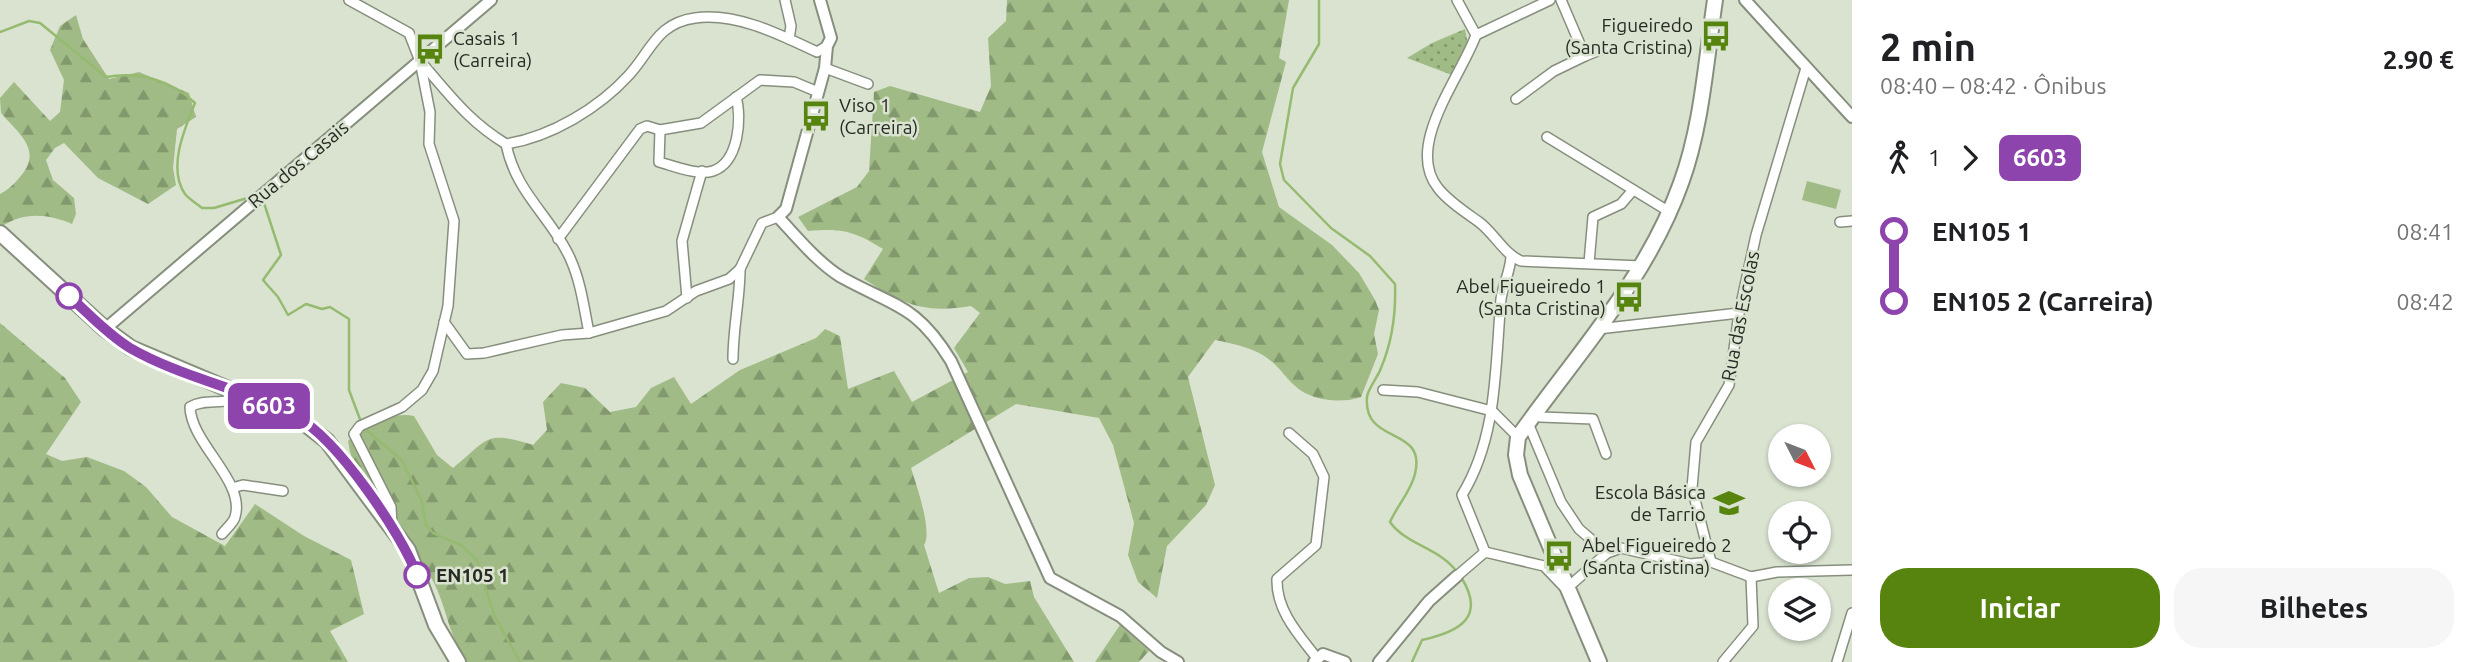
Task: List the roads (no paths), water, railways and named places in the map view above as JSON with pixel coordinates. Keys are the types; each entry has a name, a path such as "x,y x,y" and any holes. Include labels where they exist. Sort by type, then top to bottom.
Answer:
{"main road":[{"path":"1599,662 1566,590 1520,475 1516,455 1518,437 1598,329 1641,265 1681,183 1693,138 1716,0"},
{"path":"0,233 105,329 131,348 299,419 327,441 408,550 436,625 458,662"}],"street":[{"path":"349,0 409,33 420,61 430,112 429,144 454,221 444,322 433,370 422,390 402,407 362,425 354,434 391,507 392,525"},
{"name":"Rua dos Casais","path":"105,329 491,0"},
{"path":"785,0 791,26 789,39"},
{"path":"444,322 467,354 484,353 562,335 589,333 666,311 696,291 729,279 740,269 762,223 778,217 786,209 831,38 820,0"},
{"path":"1457,0 1476,35"},
{"path":"1550,0 1476,35 1426,147 1431,178 1439,189 1492,232 1511,257 1521,261 1641,265"},
{"path":"1562,0 1585,56"},
{"path":"1745,0 1852,117"},
{"path":"420,61 453,102 482,129 506,144 525,142 560,127 609,94 630,74 661,31 694,18 724,18 789,39 817,52 827,46"},
{"path":"1516,99 1554,71 1605,48"},
{"path":"825,68 867,84"},
{"name":"Rua das Escolas","path":"1711,562 1692,488 1696,442 1729,385 1739,313 1756,234 1806,68"},
{"path":"558,239 640,129 647,126 660,130 701,123 760,80 794,82 818,92"},
{"path":"660,130 659,162 713,171 730,154 740,110 736,97"},
{"path":"1547,137 1668,211"},
{"path":"506,144 510,166 524,192 570,258 581,289 589,333"},
{"path":"687,298 682,241 702,171"},
{"path":"1589,263 1593,216 1621,204 1633,190"},
{"path":"778,217 818,259 840,276 911,311 937,338 951,361 1050,578 1120,616 1161,652 1178,662"},
{"path":"1840,222 1852,221"},
{"path":"1485,552 1462,495 1478,464 1492,411 1502,295 1510,272 1511,257"},
{"path":"733,359 733,323 740,287 740,269"},
{"path":"1598,329 1739,313"},
{"path":"1383,390 1418,392 1492,411 1518,437"},
{"path":"222,534 235,517 236,494 191,422 190,407 200,401 230,403 242,395"},
{"path":"1606,454 1593,419 1532,418 1561,502 1579,529 1607,553"},
{"path":"1289,433 1313,454 1324,477 1316,545 1278,579 1277,590 1291,625 1315,659 1323,654 1345,662"},
{"path":"232,488 243,485 283,491"},
{"path":"1485,552 1544,566 1566,590 1607,553 1620,548 1630,548 1690,564 1711,562 1751,577 1777,572 1852,570"},
{"path":"1379,662 1429,601 1485,552"},
{"path":"1723,662 1754,626 1751,577"},
{"path":"1838,662 1852,613"}],"waterway":[{"path":"1319,0 1319,44 1293,88 1280,164 1284,180 1331,228 1370,256 1395,284 1391,337 1380,371 1367,397 1368,412 1374,423 1404,441 1412,448 1416,459 1413,480 1390,522 1405,536 1442,557 1457,572"},
{"path":"0,32 29,21 40,23 106,77 130,75 154,79 176,88 195,103 178,160 180,184 185,194 202,208 214,208 254,196"},
{"path":"263,200 281,255 263,280 278,297 288,315 306,304 322,309 330,307 349,319 349,390 361,422"},
{"path":"364,428 402,460 422,502 426,525 433,533 461,545 477,560 494,615 520,662"},
{"path":"1412,662 1422,640 1447,633 1465,621 1470,613 1471,603 1461,577"}],"place":[{"name":"Figueiredo (Santa Cristina)","path":"1716,36"},
{"name":"Casais 1 (Carreira)","path":"430,49"},
{"name":"Viso 1 (Carreira)","path":"816,116"},
{"name":"Abel Figueiredo 1 (Santa Cristina)","path":"1629,297"},
{"name":"Escola Básica de Tarrio","path":"1729,503"},
{"name":"Abel Figueiredo 2 (Santa Cristina)","path":"1559,556"},
{"name":"EN105 1","path":"417,575"}]}
